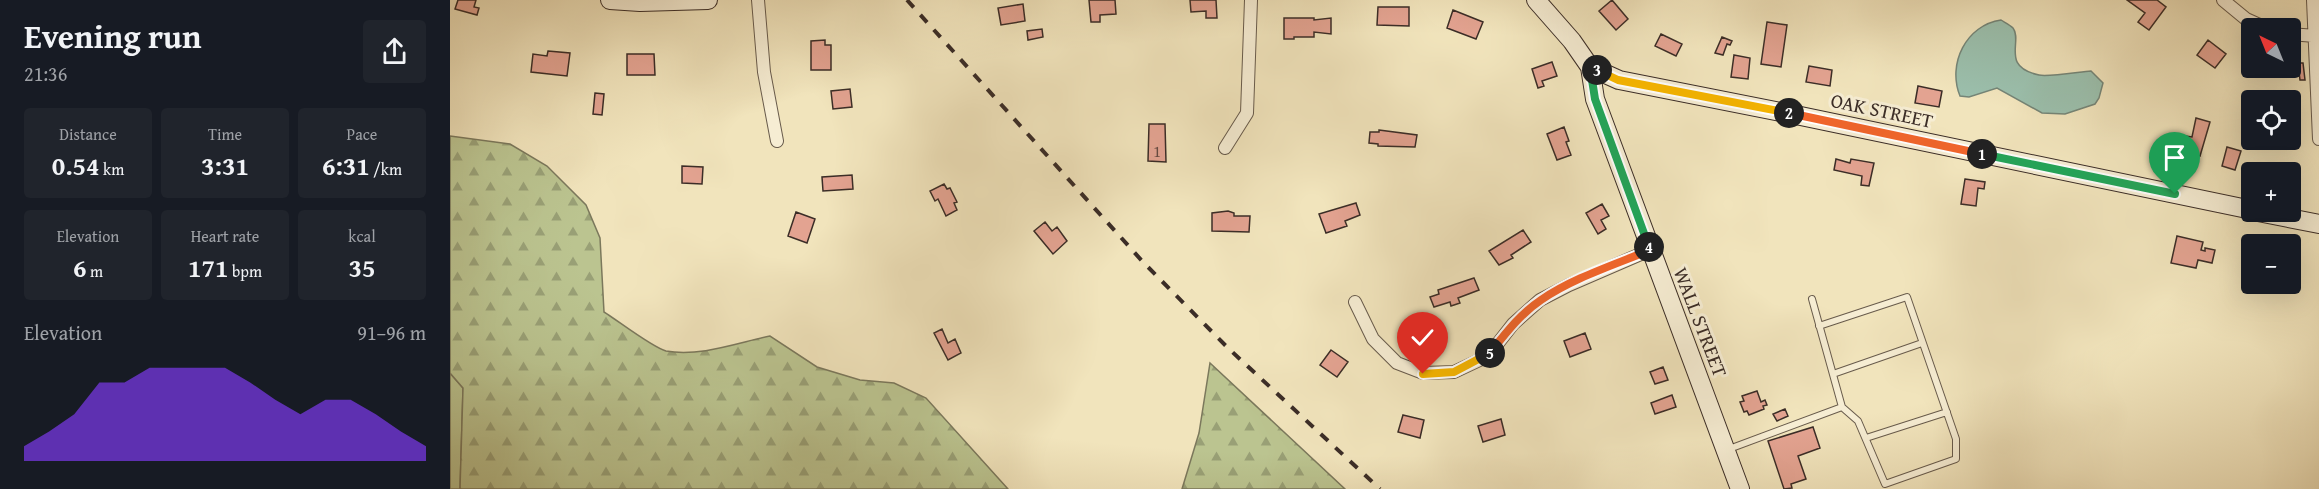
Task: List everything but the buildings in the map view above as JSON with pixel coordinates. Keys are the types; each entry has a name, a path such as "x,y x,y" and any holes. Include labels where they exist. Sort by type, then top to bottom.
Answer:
{"street":[{"path":"610,0 640,2 708,0"},
{"path":"758,0 764,72 777,141"},
{"path":"1225,148 1247,113 1251,0"},
{"path":"1536,0 1572,41 1590,67"},
{"path":"2223,0 2245,18"},
{"path":"2313,0 2319,139"},
{"path":"2301,35 2315,36"},
{"name":"OAK STREET","path":"1590,67 1618,80 2241,208"},
{"name":"WALL STREET","path":"1590,67 1595,99 1740,489"},
{"path":"2301,220 2319,224"},
{"path":"1355,302 1373,339 1397,363 1423,374 1454,372 1488,356 1514,324 1540,300 1650,250"}],"lane":[{"path":"1812,299 1819,326 1842,407 1858,422 1885,484 1956,459 1956,439 1907,297 1819,326"},
{"path":"1833,374 1922,343"},
{"path":"1725,450 1842,407"},
{"path":"1866,438 1947,412"}],"green space":[{"path":"450,136 510,144 547,166 586,205 600,238 604,312 644,339 666,351 692,352 770,336 817,367 860,380 894,383 926,398 1008,489 460,489 463,388 450,373"},
{"path":"1210,363 1345,489 1182,489 1199,433"},
{"path":"450,373 463,388 460,489 450,489"}],"shaded area":[{"path":"2001,20 2013,28 2016,40 2016,60 2027,71 2039,75 2056,75 2091,71 2103,83 2095,104 2065,114 2042,113 1997,88 1969,97 1960,96 1956,71 1962,48 1978,29"}],"railway":[{"path":"907,0 1143,262 1228,348 1380,489"}],"route":[{"path":"1423,374 1454,372 1488,356 1514,324 1540,300 1650,250 1595,99 1590,67 1618,80 2175,194"}]}
